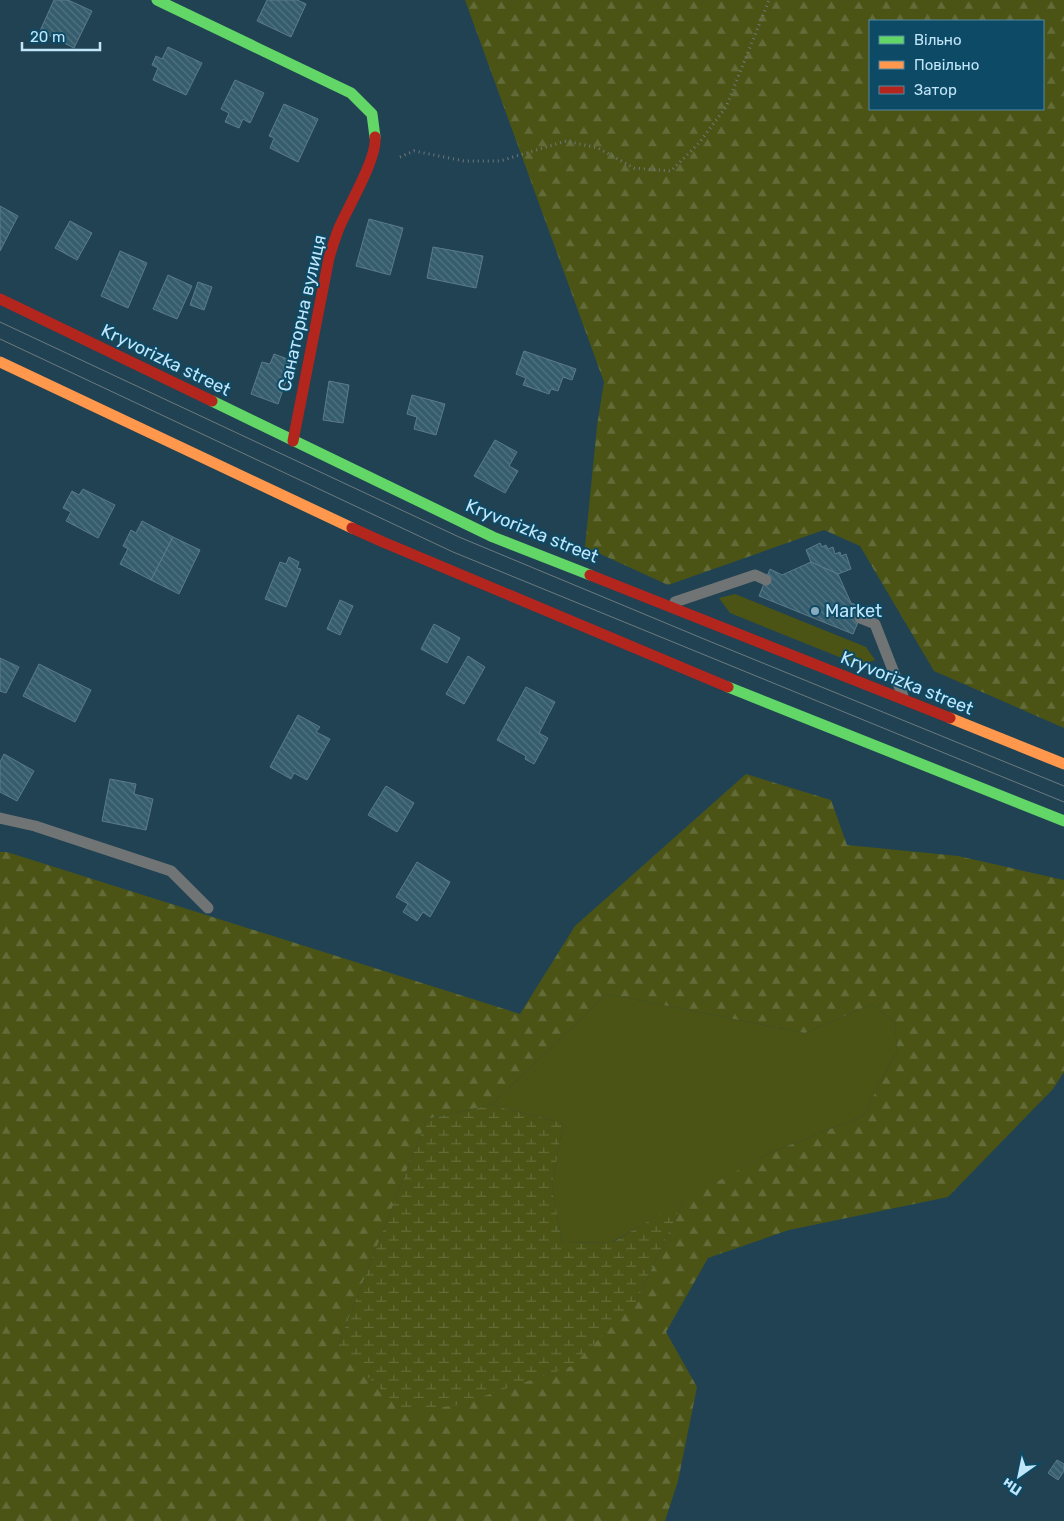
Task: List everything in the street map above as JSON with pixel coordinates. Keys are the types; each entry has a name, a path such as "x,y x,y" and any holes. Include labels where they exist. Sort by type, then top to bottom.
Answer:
{"main road":[{"name":"Санаторна вулиця","path":"157,0 351,93 372,114 376,142 365,174 339,229 330,258 293,441"},
{"name":"Kryvorizka street","path":"0,299 493,537 1064,764"},
{"path":"0,362 383,542 689,671 1064,821"}],"lane":[{"path":"668,605 755,575 766,580"},
{"path":"860,618 875,624 904,701"},
{"path":"0,818 35,826 171,871 208,908"}],"path":[{"path":"398,158 414,150 464,161 500,161 566,141 598,148 634,168 671,171 700,143 726,107 769,0"}],"green space":[{"path":"465,0 1064,0 1064,728 934,671 860,546 824,530 668,585 585,547 597,426 604,382"},
{"path":"735,594 866,647 875,660 859,665 730,613 719,598"},
{"path":"746,774 831,800 847,845 958,856 1064,880 1064,1072 1053,1089 948,1197 789,1230 708,1258 666,1332 697,1387 678,1481 665,1521 0,1521 0,852 7,852 520,1014 575,926","holes":["607,994 805,1033 872,1004 895,1023 897,1051 863,1116 767,1154 684,1200 636,1302 337,1348 427,1119 491,1105"]},
{"path":"607,994 805,1033 872,1004 895,1023 897,1051 863,1116 767,1154 612,1242 562,1243 552,1186 563,1123 491,1105"},
{"path":"491,1105 563,1123 552,1186 562,1243 613,1242 684,1200 636,1302 572,1366 458,1405 405,1412 337,1348 427,1119"}],"building":[{"path":"54,0 68,0 92,11 74,48 40,31"},
{"path":"267,0 297,0 306,4 291,37 257,21"},
{"path":"168,47 202,63 186,95 153,80 158,68 152,65 156,56 162,59"},
{"path":"235,80 264,93 250,123 243,119 239,128 225,122 229,113 221,109"},
{"path":"284,104 318,119 298,162 270,148 274,138 269,136"},
{"path":"0,206 18,216 0,251"},
{"path":"369,219 403,228 390,275 356,266"},
{"path":"70,221 92,233 77,260 55,248"},
{"path":"433,247 483,256 476,288 427,278"},
{"path":"120,251 147,263 128,308 101,296"},
{"path":"168,275 192,286 177,319 153,309"},
{"path":"198,282 212,287 204,310 190,305"},
{"path":"524,351 576,369 572,380 563,377 558,391 551,389 549,394 523,385 526,378 516,374"},
{"path":"274,354 293,361 278,404 251,394 262,362 270,364"},
{"path":"329,381 349,385 343,423 323,420"},
{"path":"412,395 445,404 436,435 414,429 417,417 407,414"},
{"path":"495,440 517,452 509,466 518,471 505,493 474,476"},
{"path":"83,489 115,505 98,538 66,521 71,512 63,508 72,491 79,495"},
{"path":"142,521 173,537 151,580 120,564 128,549 123,546 131,530 136,533"},
{"path":"173,537 200,550 179,594 151,580"},
{"path":"820,543 822,547 826,545 828,549 833,547 835,554 840,552 841,556 846,554 851,569 838,574 811,562 806,550"},
{"path":"289,557 299,562 297,568 301,569 286,607 265,599 280,562 286,564"},
{"path":"811,562 838,574 851,603 864,608 853,634 759,596 770,569 782,575"},
{"path":"340,600 353,606 340,635 327,629"},
{"path":"434,624 460,638 447,663 421,649"},
{"path":"468,656 485,667 464,704 446,694"},
{"path":"0,658 19,667 6,693 0,691"},
{"path":"39,664 91,690 75,722 23,696"},
{"path":"526,687 555,702 539,733 548,738 534,764 525,759 526,756 497,740"},
{"path":"298,715 320,727 316,732 330,739 307,780 294,773 291,779 270,767"},
{"path":"4,754 34,771 17,801 0,792 0,762"},
{"path":"110,779 136,784 134,794 153,799 146,830 102,821"},
{"path":"386,786 414,803 397,832 368,815"},
{"path":"417,862 450,882 430,917 423,912 417,921 403,912 408,904 396,897"},
{"path":"1057,1460 1064,1464 1064,1471 1058,1480 1048,1473"}],"tram line":[{"path":"0,322 459,537 1064,786"},
{"path":"0,339 453,552 1064,802"}],"traffic: fast":[{"path":"157,0 351,93 372,114 375,137"},
{"path":"212,401 493,537 590,575"},
{"path":"728,687 1064,821"}],"traffic: slow":[{"path":"0,362 352,528"},
{"path":"950,718 1064,764"}],"traffic: jam":[{"path":"293,441 329,258 339,228 372,157 375,137"},
{"path":"0,299 212,401"},
{"path":"352,528 728,687"},
{"path":"590,575 950,718"}],"place":[{"name":"Market","path":"815,611"}]}
